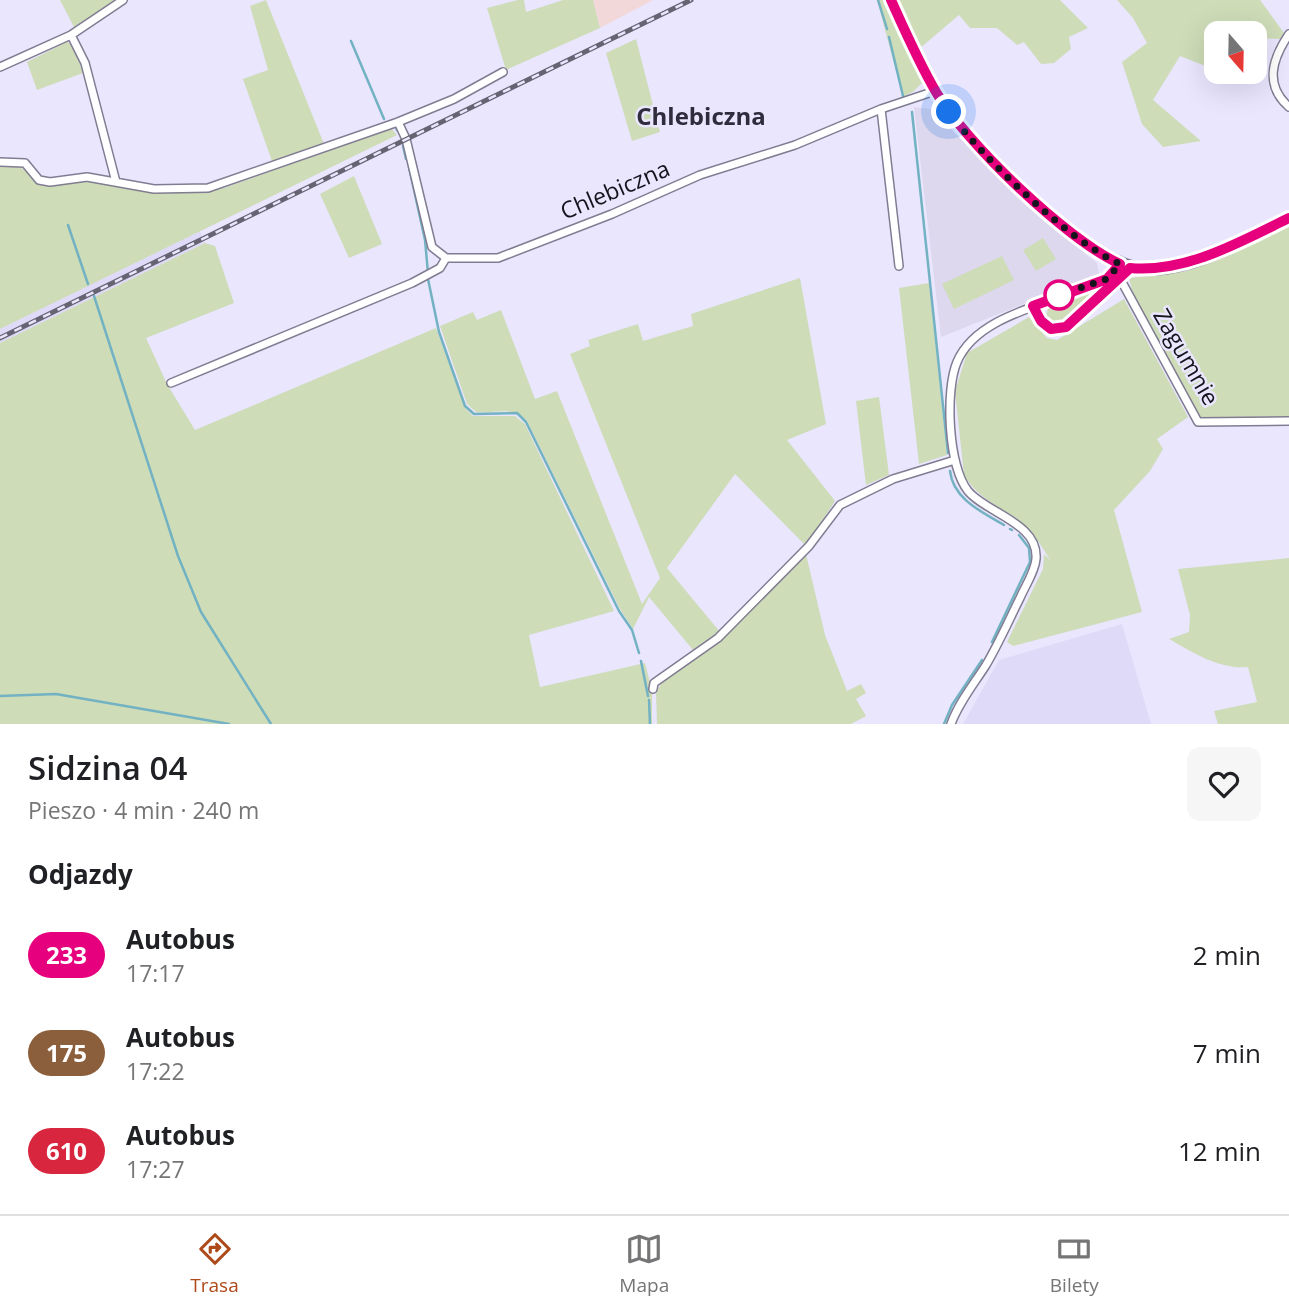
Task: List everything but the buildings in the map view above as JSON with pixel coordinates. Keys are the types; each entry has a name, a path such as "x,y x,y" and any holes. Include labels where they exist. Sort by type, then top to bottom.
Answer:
{"street":[{"path":"0,67 71,35 123,0"},
{"path":"891,0 935,91 965,132 1022,189 1121,271"},
{"path":"1289,34 1280,47 1271,75 1272,85 1289,107"},
{"path":"71,35 85,63 116,182"},
{"path":"0,162 25,163 39,180 50,182 87,177 154,189 208,188 398,122 454,99 503,72"},
{"name":"Chlebiczna","path":"446,258 498,258 612,214 699,175 796,145 881,109 935,91"},
{"path":"881,109 899,266"},
{"path":"171,383 412,284 440,268 446,258 432,247 428,238 406,139 398,122"},
{"path":"951,724 996,647 1033,571 1037,557 1032,541 1020,527 969,492 960,479 955,460 951,398 952,378 958,358 978,333 1033,306 1100,282 1121,271 1157,269 1212,254 1289,218"},
{"path":"1033,306 1045,325 1052,330 1062,329 1121,271"},
{"name":"Zagumnie","path":"1121,271 1198,422 1289,421"},
{"path":"653,689 654,683 718,638 809,546 840,505 893,479 955,460"}],"shaded area":[{"path":"593,0 653,0 600,28"},
{"path":"914,107 930,109 1053,228 1097,263 1099,274 941,337"},
{"path":"200,231 205,243 0,343 0,329"},
{"path":"1122,624 1151,724 963,724 999,660"}],"green space":[{"path":"60,0 117,0 74,27"},
{"path":"266,0 324,144 273,164 243,79 268,70 250,6"},
{"path":"524,0 526,12 563,0 593,0 600,28 506,70 487,8"},
{"path":"877,0 887,0 924,81 903,97"},
{"path":"897,0 1060,0 1088,28 1069,37 1071,49 1054,63 1041,64 1024,42 1017,45 997,28 970,28 959,15 919,49"},
{"path":"1117,0 1260,0 1284,33 1280,39 1267,38 1267,21 1204,21 1204,65 1180,56 1153,100 1201,141 1163,147 1142,124 1122,62 1147,43 1133,18"},
{"path":"636,39 660,132 632,141 606,53"},
{"path":"67,42 73,45 83,73 37,90 27,62"},
{"path":"391,128 397,135 0,329 0,166 19,167 40,184 46,185 89,179 173,190 207,190 224,188"},
{"path":"354,176 382,244 349,258 320,194"},
{"path":"1289,226 1289,417 1198,417 1133,294 1129,278 1187,271"},
{"path":"1043,238 1056,259 1036,271 1023,250"},
{"path":"205,243 215,246 234,303 146,338 167,384 195,430 436,328 465,408 473,416 515,416 525,424 614,611 529,635 540,687 645,663 652,690 652,724 0,724 0,343"},
{"path":"1002,256 1014,280 954,309 942,284"},
{"path":"800,278 826,424 787,440 835,501 806,546 735,474 667,568 720,632 693,650 649,597 633,629 620,609 527,421 516,413 476,412 467,404 440,326 473,312 477,320 501,310 535,399 557,391 642,604 660,578 570,354 590,346 588,340 638,324 643,341 693,326 691,314"},
{"path":"929,283 947,455 919,464 899,288"},
{"path":"1099,287 1100,290 1060,325 1052,325 1045,318 1050,303"},
{"path":"1124,299 1188,417 1157,439 1163,449 1150,471 1114,510 1142,612 1013,646 1007,642 1043,569 1044,554 1051,561 1028,529 976,491 964,475 955,391 967,353 1029,317 1047,338 1057,340"},
{"path":"879,397 889,475 866,485 856,401"},
{"path":"806,554 825,635 847,691 861,684 866,693 856,699 866,716 851,724 657,724 656,693 662,682 721,639"},
{"path":"1289,558 1289,724 1218,724 1214,711 1257,702 1248,667 1217,663 1169,639 1189,632 1190,615 1178,569"}],"waterway":[{"path":"878,0 887,29"},
{"path":"889,37 903,96"},
{"path":"351,41 384,119"},
{"path":"912,112 948,453"},
{"path":"403,146 406,159"},
{"path":"409,167 425,240 428,273"},
{"path":"68,225 88,284"},
{"path":"428,279 439,332 465,406 474,414 517,413 526,422 619,611 632,630 639,653"},
{"path":"94,296 178,556 201,612 271,724"},
{"path":"950,471 952,481 963,497 978,510 1004,525"},
{"path":"992,642 1030,562 1029,548 1019,535"},
{"path":"944,724 952,705 982,660"},
{"path":"641,661 648,696"},
{"path":"0,696 56,694 229,724"},
{"path":"649,700 650,724"}],"railway":[{"path":"0,338 691,0"}],"bus line":[{"name":"233","path":"891,0 935,91 965,132 1050,215 1095,251 1120,264 1107,279 1033,306 1041,321 1051,329 1066,327 1130,268 1157,269 1212,254 1289,218"}],"district":[{"name":"Chlebiczna","path":"701,117"}],"route":[{"path":"949,112 965,132 1050,215 1095,251 1120,264 1107,279 1059,295"}]}
